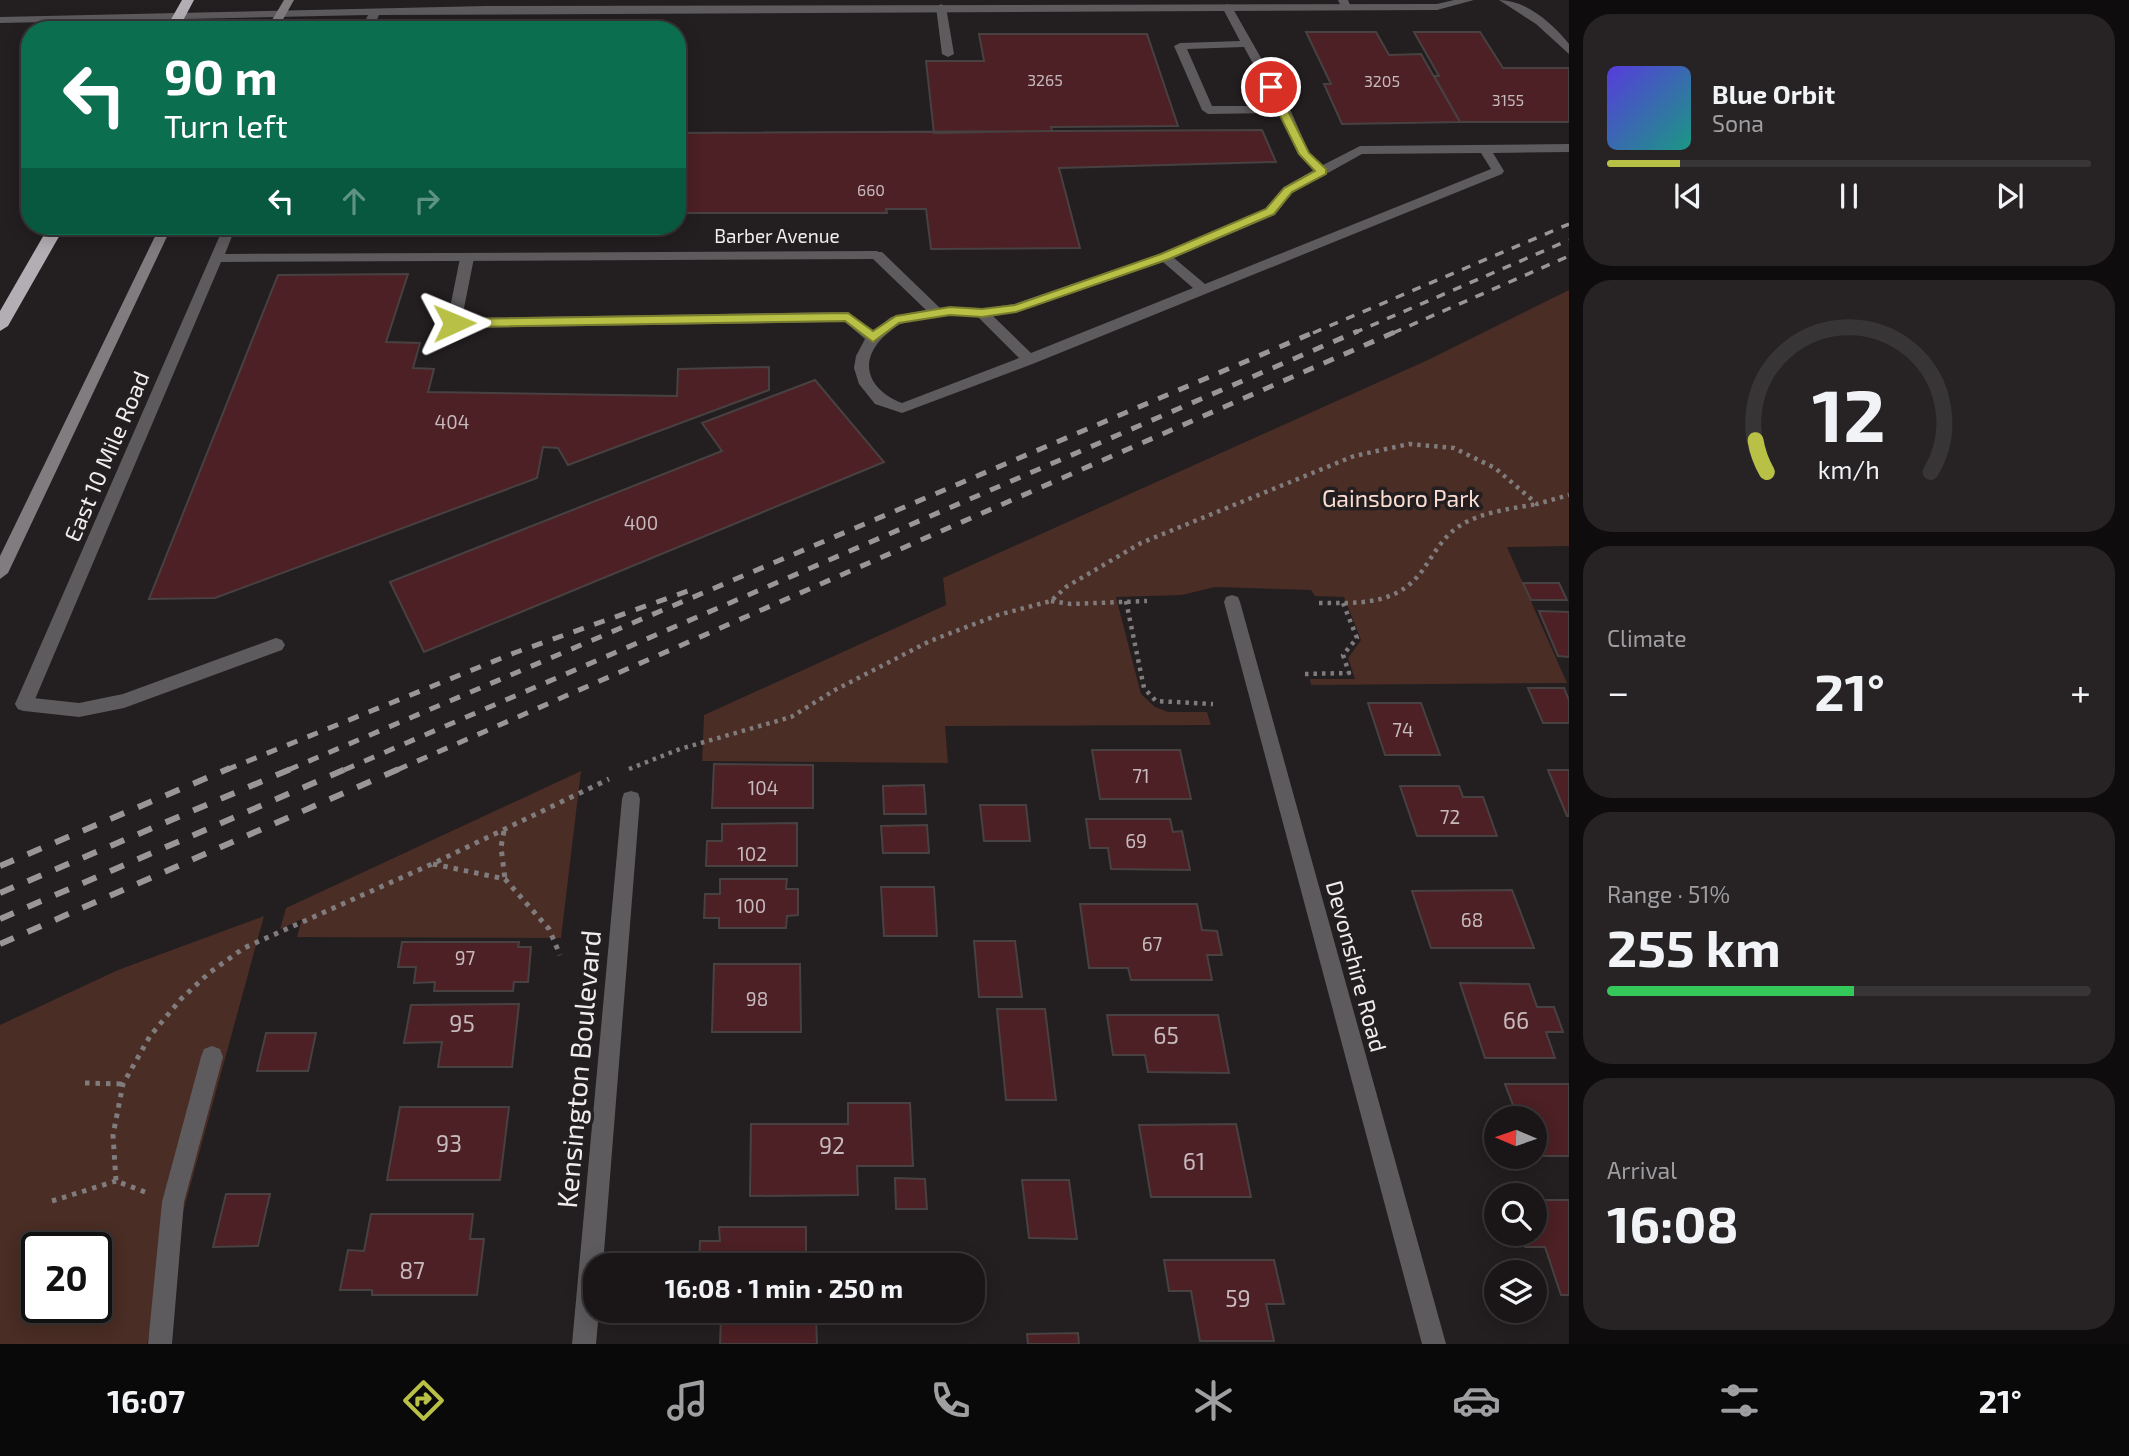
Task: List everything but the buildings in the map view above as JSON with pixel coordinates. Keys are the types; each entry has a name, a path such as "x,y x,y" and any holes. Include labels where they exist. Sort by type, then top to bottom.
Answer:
{"highway":[{"path":"176,21 188,0"},
{"path":"0,326 52,235"}],"main road":[{"path":"276,21 289,0"},
{"name":"East 10 Mile Road","path":"0,573 162,235"}],"street":[{"path":"0,20 375,12 567,4 941,7 1227,7 1345,4 1437,7 1469,0"},
{"path":"1504,0 1530,14 1559,37 1569,51"},
{"path":"941,7 948,54"},
{"path":"1227,7 1284,109 1304,154 1322,171"},
{"path":"370,21 375,12"},
{"path":"1247,44 1180,46 1208,110 1284,109"},
{"path":"1485,149 1498,171 1030,360 902,408 880,400 866,384 862,368 863,356 873,338 896,320 936,312 982,313 1016,308 1165,257 1270,212 1288,190 1360,150 1569,148"},
{"name":"East 10 Mile Road","path":"226,235 24,704 79,710 124,701 276,645"},
{"name":"Barber Avenue","path":"215,258 877,255 936,312"},
{"path":"1165,257 1204,290"},
{"path":"467,258 454,323 848,317 873,338"},
{"path":"982,313 1030,360"},
{"name":"Devonshire Road","path":"1232,601 1434,1344"},
{"name":"Kensington Boulevard","path":"584,1344 631,799"},
{"path":"160,1344 173,1202 212,1057"}],"path":[{"path":"1051,601 1066,587 1141,543 1354,456 1388,445 1416,442 1441,444 1466,451 1489,462 1537,504"},
{"path":"1319,603 1343,603 1394,596 1413,582 1454,530 1478,517 1569,495"},
{"path":"116,1181 113,1135 123,1084 150,1036 181,999 209,973 244,947 432,864 647,761 680,748 756,729 791,717 835,690 930,640 998,615 1051,601 1072,604 1147,601"},
{"path":"1126,601 1144,688 1156,701 1213,704"},
{"path":"1305,674 1349,673 1343,655 1357,638 1343,603"},
{"path":"504,830 501,847 505,879 549,929 560,955"},
{"path":"432,864 505,879"},
{"path":"85,1083 123,1084"},
{"path":"52,1200 116,1181 173,1202"}],"green space":[{"name":"Gainsboro Park","path":"1569,290 1569,546 1507,547 1567,683 1311,685 1310,679 1355,679 1348,658 1361,640 1344,597 1315,596 1311,590 1215,587 1182,595 1116,597 1141,694 1155,707 1168,712 1207,712 1211,725 945,726 948,763 702,761 704,715 946,605 943,578 1430,359"},
{"path":"581,771 561,938 297,937 302,919 280,929 286,908"},
{"path":"264,916 147,1344 0,1344 0,1025 118,970"}],"railway":[{"path":"1313,333 1569,224"},
{"path":"1354,333 1569,240"},
{"path":"1393,333 1569,256"},
{"path":"288,770 1317,331"},
{"path":"344,770 1358,331"},
{"path":"397,770 1397,331"},
{"path":"226,770 514,653 688,591"},
{"path":"0,866 230,768"},
{"path":"0,893 293,768"},
{"path":"0,919 348,768"},
{"path":"0,944 401,768"}],"route":[{"path":"454,323 848,317 873,338 896,320 936,312 982,313 1016,308 1165,257 1270,212 1288,190 1322,171 1304,154 1271,87"}]}
